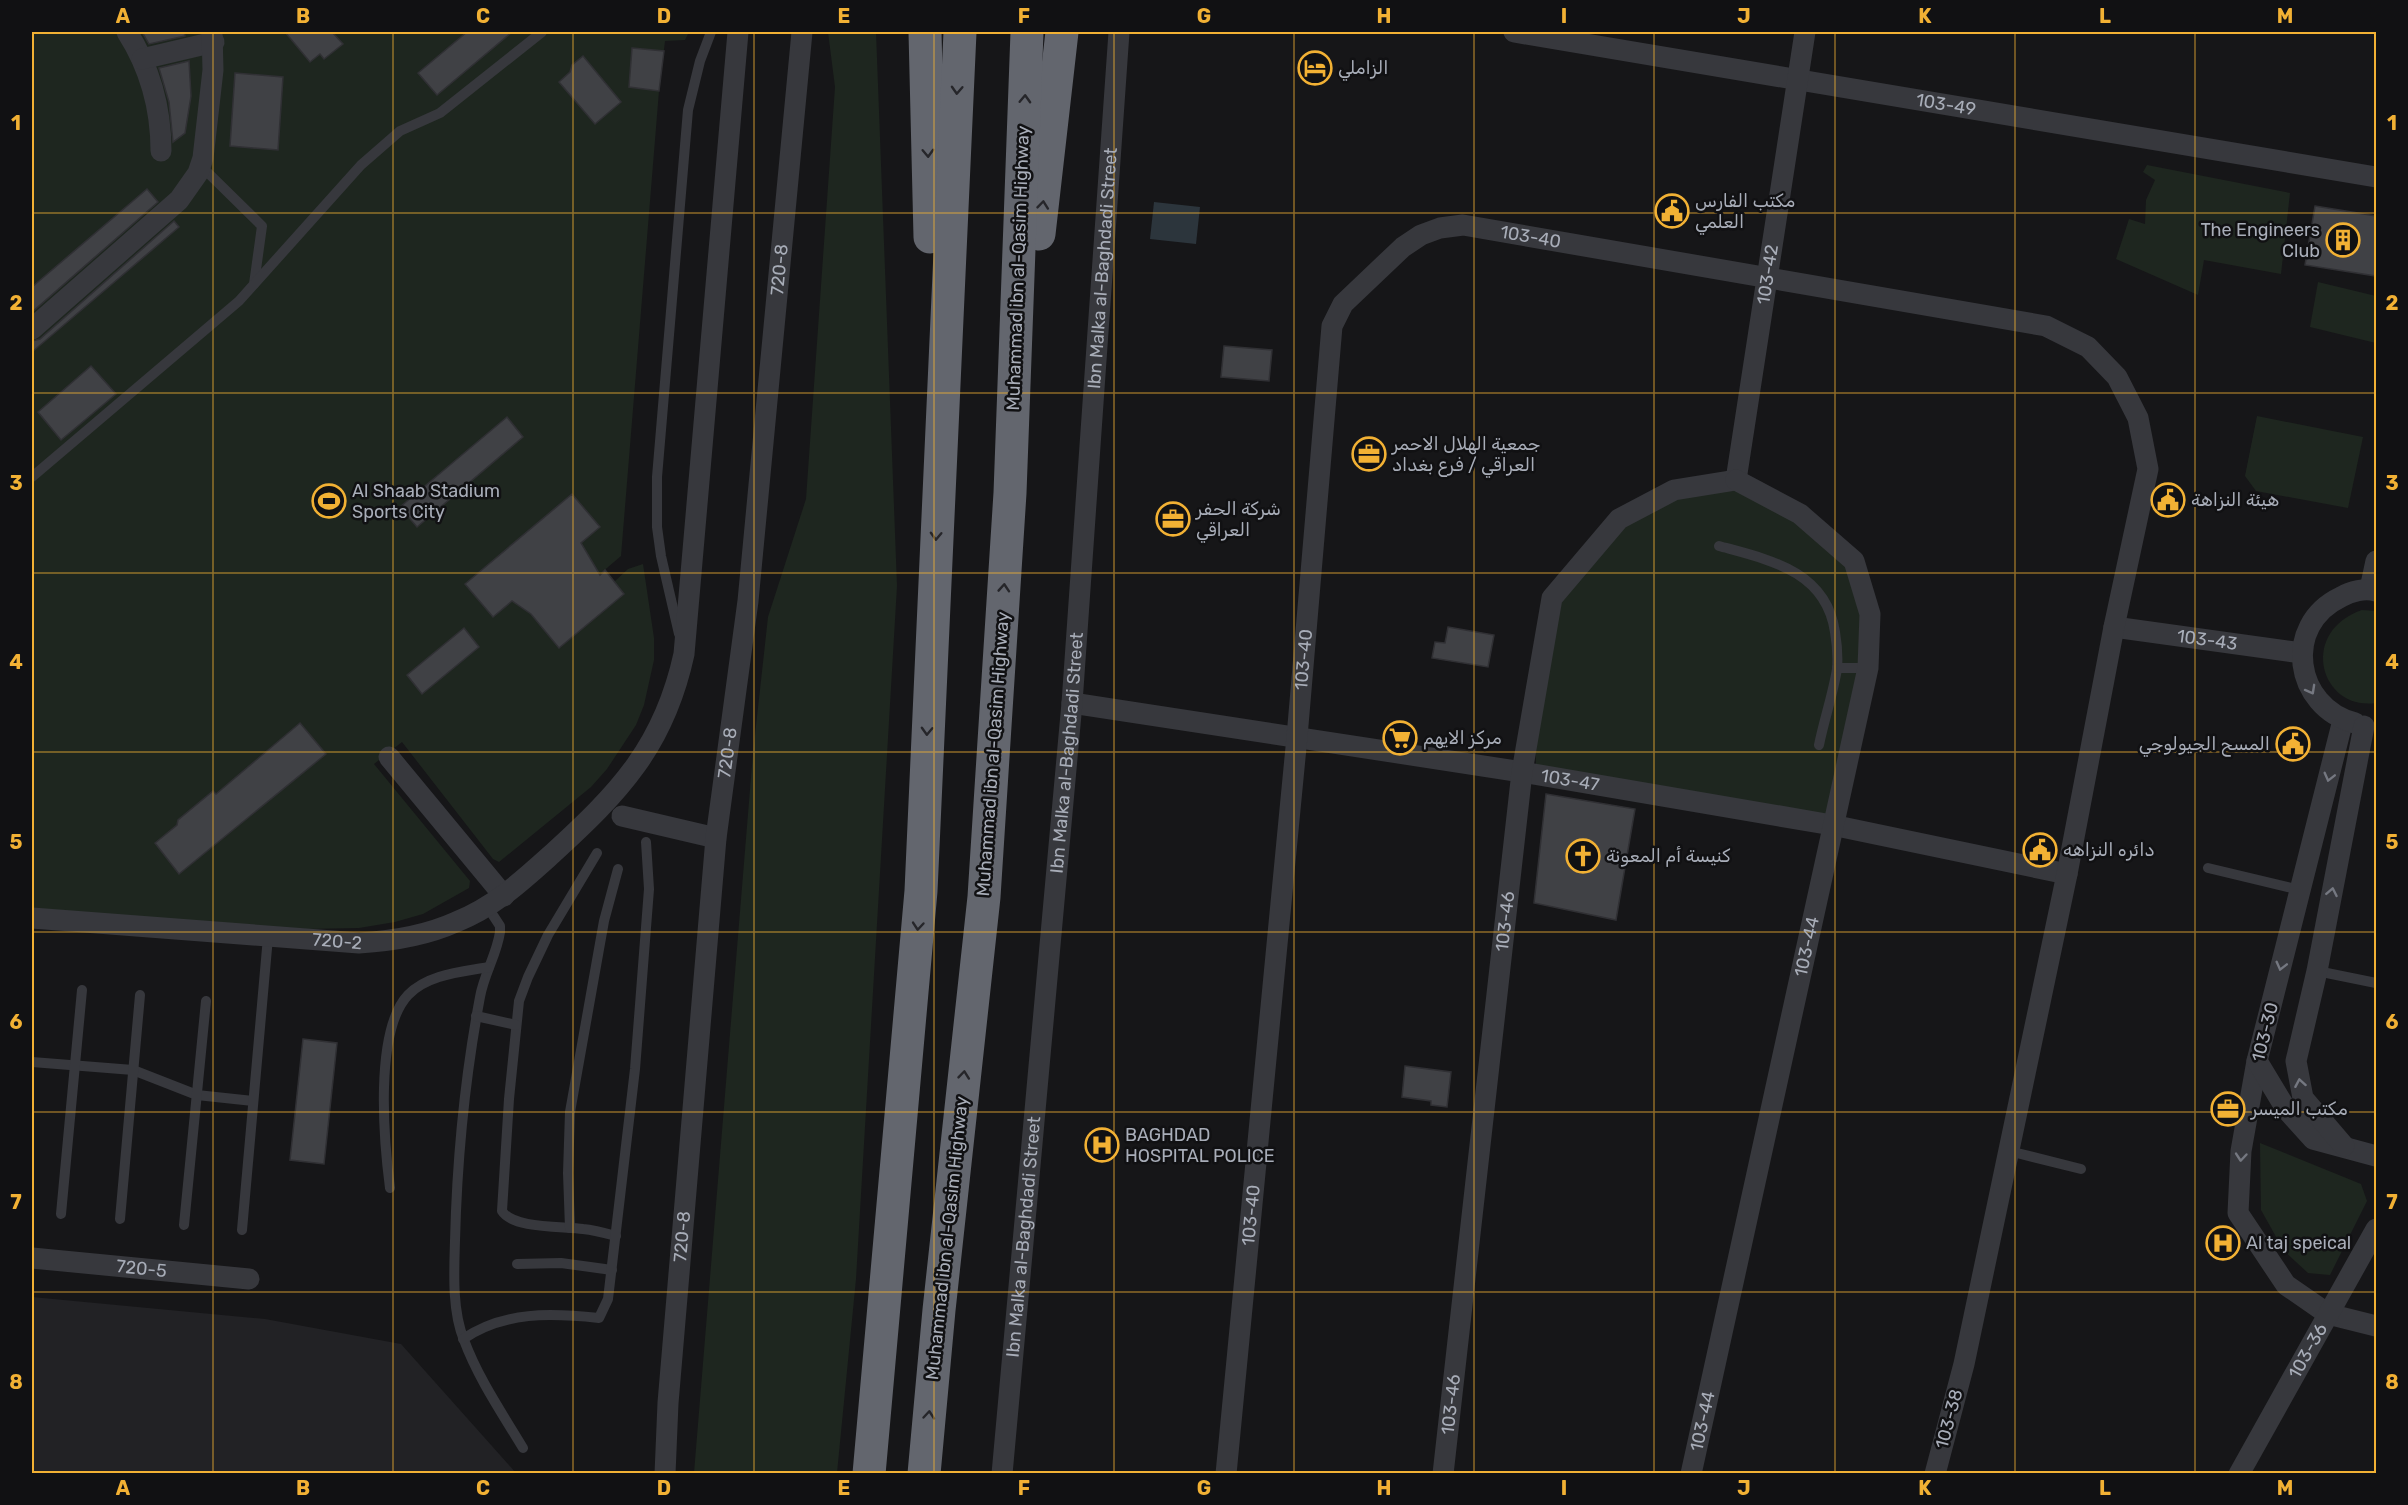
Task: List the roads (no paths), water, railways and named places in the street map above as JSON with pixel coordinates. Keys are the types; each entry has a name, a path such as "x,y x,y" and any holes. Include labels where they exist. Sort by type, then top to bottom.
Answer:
{"highway":[{"path":"925,32 938,494"},
{"path":"869,1473 921,891 960,32"},
{"name":"Muhammad ibn al-Qasim Highway","path":"924,1473 940,1298 984,897 1010,493 1027,32"},
{"path":"1010,493 1062,32"}],"street":[{"path":"127,32 142,59 156,98 161,151"},
{"path":"683,658 738,32"},
{"name":"720-8","path":"665,1473 668,1403 716,838 748,601 802,32"},
{"name":"Ibn Malka al-Baghdadi Street","path":"1002,1473 1071,703 1119,32"},
{"name":"103-49","path":"1514,32 2376,177"},
{"name":"103-42","path":"1736,480 1805,32"},
{"path":"32,329 179,200 201,166 213,70 213,37 142,59"},
{"name":"103-40","path":"1226,1473 1297,737 1332,326 1343,304 1360,286 1403,247 1421,235 1440,228 1463,225 2046,326 2088,346 2117,377 2138,418 2148,469 2114,627"},
{"name":"103-44","path":"1691,1473 1868,668 1870,614 1854,561 1800,514 1736,480"},
{"name":"103-46","path":"1443,1473 1522,772 1552,598 1619,519 1674,490 1736,480"},
{"path":"2370,725 2343,720 2325,709 2312,693 2304,674 2302,652 2306,633 2316,615 2331,601 2350,592 2373,590 2376,561"},
{"name":"103-43","path":"2114,627 2302,652"},
{"name":"103-38","path":"1935,1473 1964,1364 2067,874 2114,627"},
{"name":"720-2","path":"32,918 359,944 392,941 424,934 456,923 496,901 601,809 641,760 657,735 669,709 683,658"},
{"name":"103-47","path":"1071,703 1522,772 1832,825 2067,874"},
{"name":"103-30","path":"2328,1314 2286,1285 2238,1213 2241,1151 2257,1061 2343,720"},
{"name":"103-30","path":"2344,1146 2302,1098 2296,1061 2370,725"},
{"path":"389,757 496,901"},
{"path":"622,816 716,838"},
{"path":"2257,1061 2286,1109 2313,1139 2376,1156"},
{"name":"103-36","path":"2239,1473 2376,1229"},
{"name":"720-5","path":"32,1258 249,1279"},
{"path":"2328,1314 2376,1326"}],"lane":[{"path":"32,477 238,301 361,165 400,131 440,113 542,32"},
{"path":"683,658 661,556 657,527 657,477 688,110 700,61 711,32"},
{"path":"201,166 262,226 254,284"},
{"path":"1719,546 1763,558 1789,569 1807,579 1822,594 1833,621 1837,645 1837,668 1819,745"},
{"path":"1837,668 1868,668"},
{"path":"463,1339 492,1322 514,1317 556,1313 599,1318 608,1299 634,1069 649,889 646,842"},
{"path":"597,853 548,935 519,1001 502,1211 511,1220 616,1236"},
{"path":"570,1228 568,1173 570,1112 604,921 618,868"},
{"path":"2208,868 2300,890"},
{"path":"496,901 500,932 482,985 462,1114 456,1210 457,1305 463,1339 478,1372 523,1448"},
{"path":"242,1230 268,937"},
{"path":"390,1188 385,1144 386,1050 395,1014 408,995 428,982 452,973 489,967"},
{"path":"2317,971 2376,983"},
{"path":"61,1214 82,990"},
{"path":"120,1219 140,995"},
{"path":"184,1225 206,1001"},
{"path":"476,1016 516,1025"},
{"path":"32,1062 133,1070 197,1095 253,1101"},
{"path":"2009,1151 2081,1168"},
{"path":"517,1264 561,1263 612,1270"}],"place":[{"name":"الزاملي","path":"1315,68"},
{"name":"مكتب الفارس العلمي","path":"1672,211"},
{"name":"The Engineers Club","path":"2343,240"},
{"name":"جمعية الهلال الاحمر العراقي / فرع بغداد","path":"1369,454"},
{"name":"هيئة النزاهة","path":"2168,500"},
{"name":"Al Shaab Stadium Sports City","path":"329,501"},
{"name":"شركة الحفر العراقي","path":"1173,519"},
{"name":"مركز الايهم","path":"1400,738"},
{"name":"المسح الجيولوجي","path":"2293,744"},
{"name":"دائره النزاهه","path":"2040,850"},
{"name":"كنيسة أم المعونة","path":"1583,856"},
{"name":"مكتب الميسر","path":"2228,1109"},
{"name":"BAGHDAD HOSPITAL POLICE","path":"1102,1145"},
{"name":"Al taj speical","path":"2223,1243"}]}
